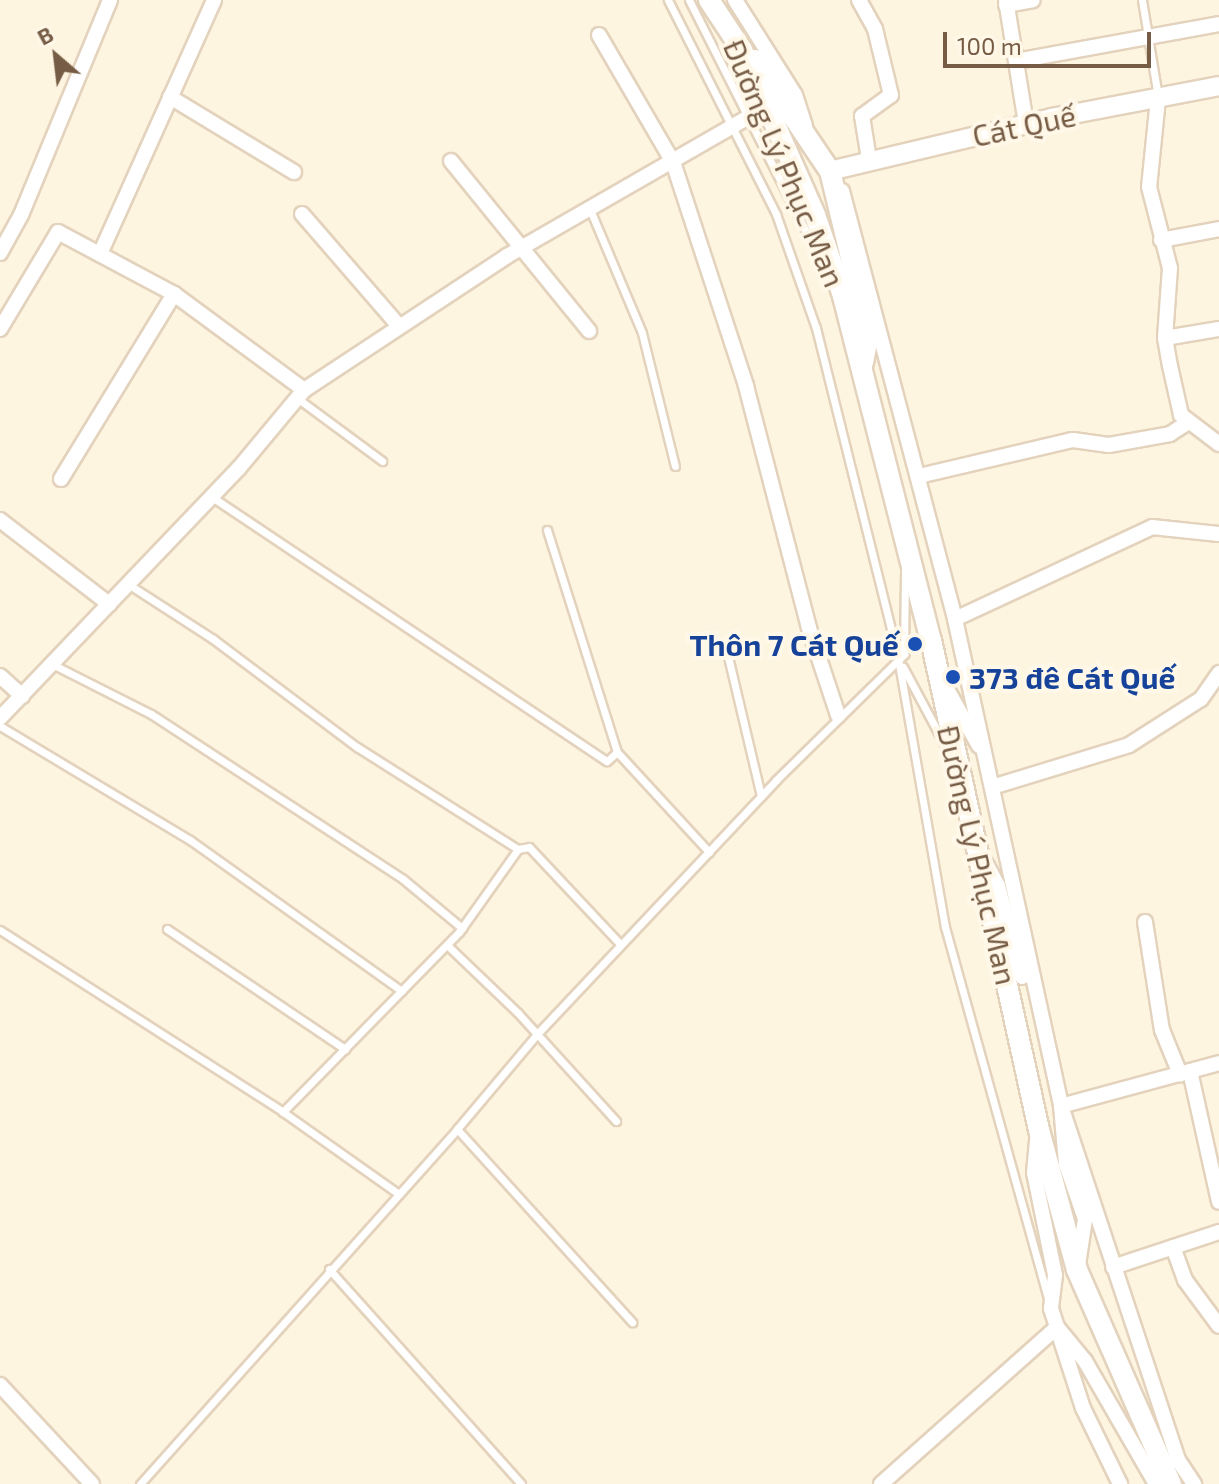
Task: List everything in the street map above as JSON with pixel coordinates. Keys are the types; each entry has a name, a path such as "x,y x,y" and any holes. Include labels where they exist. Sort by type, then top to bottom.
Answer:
{"main road":[{"name":"Đường Lý Phục Man","path":"709,0 742,50 815,215 843,296 940,677 957,770 977,846 1039,1130 1077,1270 1171,1484"},
{"path":"742,50 760,64 807,131 830,171 869,332 863,366"}],"street":[{"path":"0,253 21,215 110,0"},
{"path":"100,254 214,0"},
{"path":"735,0 795,95 807,131"},
{"path":"859,0 875,29 891,95 862,116 869,159"},
{"path":"1026,124 1006,2 1033,0"},
{"path":"1016,61 1219,24"},
{"path":"599,35 673,162 746,386 809,628 838,715"},
{"name":"Cát Quế","path":"830,171 869,159 1026,124 1219,86"},
{"path":"170,97 294,172"},
{"path":"1158,99 1149,187 1170,268 1165,338 1181,415 1187,423 1219,444"},
{"path":"0,718 212,497 300,394 398,325 523,247 591,212 740,122"},
{"path":"451,161 589,331"},
{"path":"830,171 852,215 955,619 1061,1106 1178,1460 1194,1484"},
{"path":"302,214 398,325"},
{"path":"1161,240 1219,229"},
{"path":"0,329 58,232 174,294 300,394"},
{"path":"61,479 174,294"},
{"path":"1165,338 1219,329"},
{"path":"919,476 1073,440 1109,445 1170,434 1187,423"},
{"path":"0,520 109,604"},
{"path":"955,619 1152,527 1219,534"},
{"path":"992,787 1129,745 1201,699 1219,673"},
{"path":"0,676 22,696"},
{"path":"940,677 987,760"},
{"path":"977,846 998,886 1032,1019 1057,1088"},
{"path":"1145,922 1162,1030 1185,1072 1219,1202"},
{"path":"1061,1106 1219,1063"},
{"path":"1061,1106 1066,1164 1085,1219 1077,1270"},
{"path":"1039,1130 1034,1173 1055,1275 1051,1308 1083,1408 1120,1484"},
{"path":"1113,1267 1219,1232"},
{"path":"1173,1247 1185,1280 1219,1326"},
{"path":"881,1484 1058,1332"},
{"path":"1058,1332 1085,1361 1156,1484"},
{"path":"0,1385 92,1484"}],"lane":[{"path":"668,0 843,296"},
{"path":"689,0 776,214 816,328 898,658 945,927 1051,1308"},
{"path":"1142,0 1158,99"},
{"path":"591,212 642,333 675,466"},
{"path":"300,394 382,461"},
{"path":"212,497 607,761 617,752"},
{"path":"547,530 617,752 709,852"},
{"path":"140,1484 457,1129 537,1034 838,715 904,654 906,538"},
{"path":"128,584 213,639 357,747 518,849 529,847 621,945"},
{"path":"726,648 761,796"},
{"path":"898,658 957,770"},
{"path":"52,664 151,714 403,879 462,928"},
{"path":"0,726 190,840 402,991"},
{"path":"283,1112 447,945 518,849"},
{"path":"167,929 345,1049"},
{"path":"0,930 283,1112 399,1194"},
{"path":"447,945 537,1034 616,1121"},
{"path":"457,1129 632,1322"},
{"path":"329,1269 521,1484"}],"place":[{"name":"Thôn 7 Cát Quế","path":"915,644"},
{"name":"373 đê Cát Quế","path":"953,677"}]}
